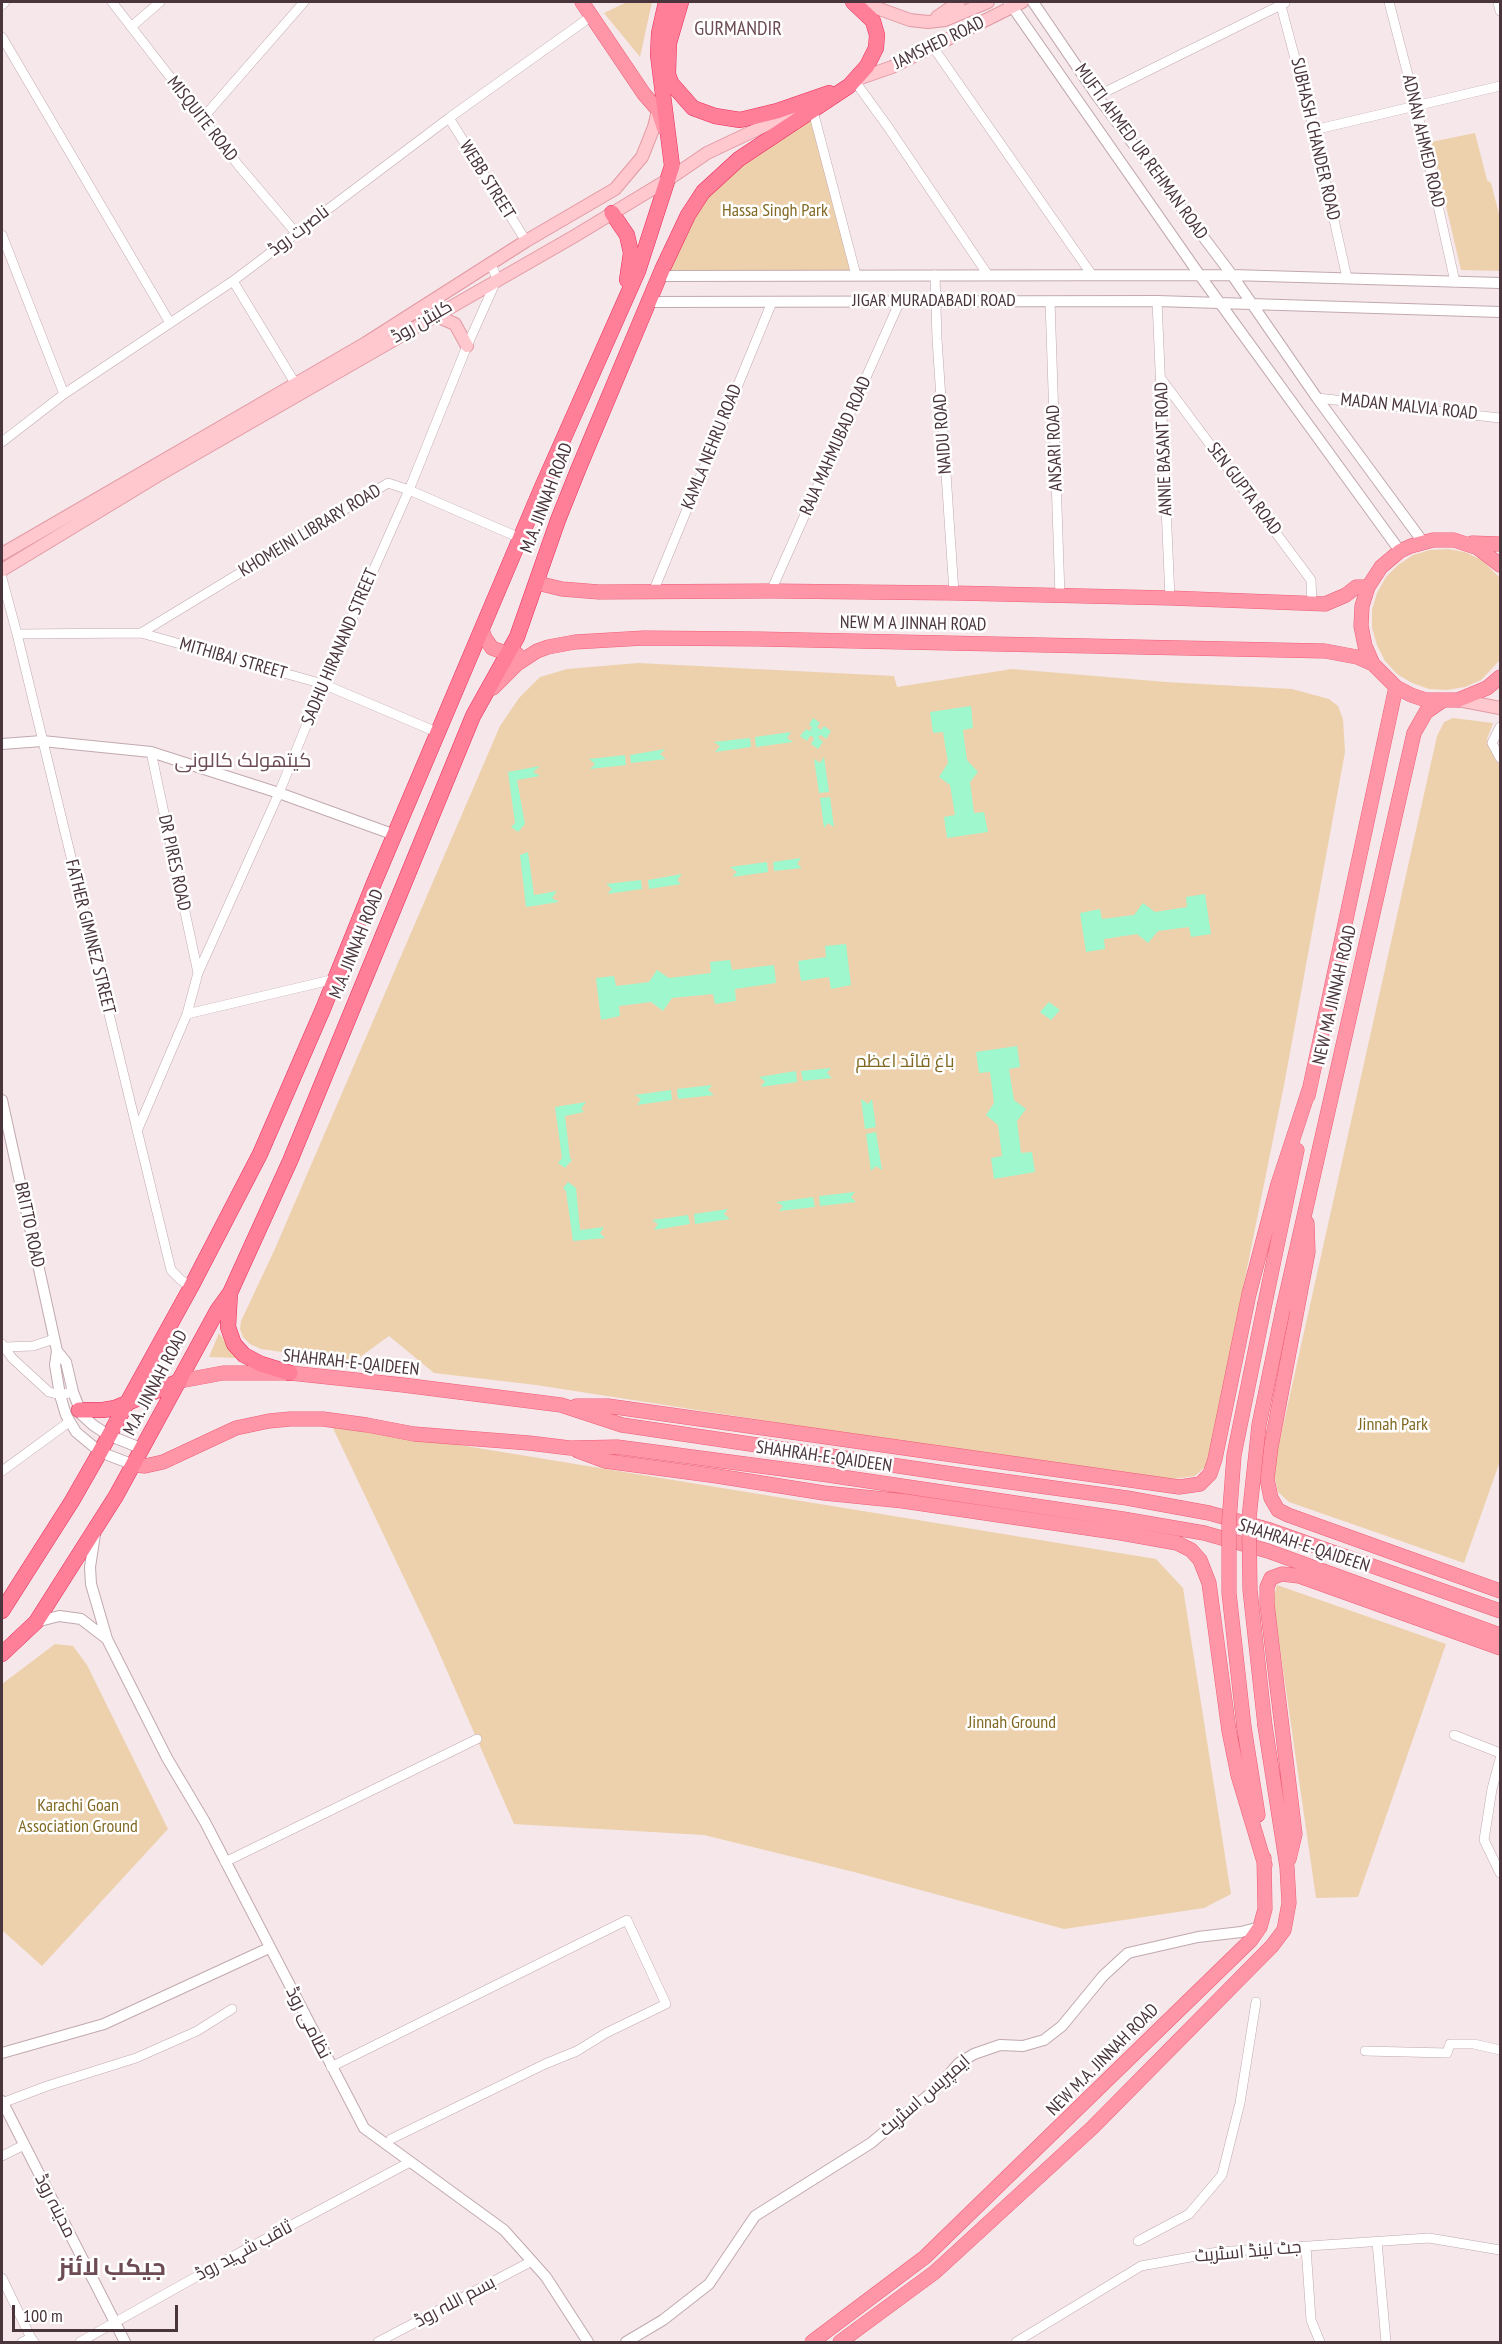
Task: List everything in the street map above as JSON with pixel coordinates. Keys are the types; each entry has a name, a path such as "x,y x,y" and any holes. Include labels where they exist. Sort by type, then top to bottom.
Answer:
{"highway":[{"path":"666,2 667,62 671,83 693,108 715,116 740,120 777,111 851,83"},
{"path":"667,25 681,2"},
{"name":"M.A. JINNAH ROAD","path":"2,1654 36,1622 97,1526 143,1449 217,1311 230,1293 290,1161 500,651 517,637 558,520 659,276 688,215 703,192 739,159 813,111 851,83 867,66 876,48 877,35 873,21 853,2"},
{"name":"M.A. JINNAH ROAD","path":"2,1611 72,1501 100,1452 191,1287 260,1154 520,538 638,271 672,166 658,55 667,25"},
{"path":"612,213 627,235 631,253 623,303"},
{"path":"230,1293 228,1327 234,1344 244,1355 261,1364 290,1373"},
{"path":"74,1416 125,1405 180,1381"}],"main road":[{"path":"582,2 658,111 669,141"},
{"name":"JAMSHED ROAD","path":"860,2 909,20 928,22 945,20 988,2"},
{"path":"928,22 959,2"},
{"name":"JAMSHED ROAD","path":"851,83 892,67 933,47 1014,3"},
{"name":"کلیٹن روڈ","path":"2,570 157,476 612,213 669,179 706,153 851,83"},
{"name":"کلیٹن روڈ","path":"2,554 366,343 526,241 615,189 642,157 658,111 663,87"},
{"path":"434,315 455,324 467,346"},
{"path":"1500,544 1444,540 1423,542 1400,551 1381,567 1368,587 1362,606 1361,626 1365,646 1373,664 1396,687 1426,700 1458,700 1500,708"},
{"path":"1464,543 1478,548 1500,565"},
{"name":"NEW M A JINNAH ROAD","path":"537,583 575,591 954,593 1312,604 1325,604 1347,595 1356,587 1368,587"},
{"path":"482,630 485,638 500,651 537,651"},
{"name":"NEW M A JINNAH ROAD","path":"476,710 507,673 537,651 561,644 644,638 1324,651 1357,657 1373,664"},
{"path":"1458,700 1487,688 1500,676"},
{"path":"1260,1927 1265,1910 1265,1865 1244,1727 1230,1593 1229,1522 1238,1432 1396,687"},
{"name":"NEW MA JINNAH ROAD","path":"1287,1867 1265,1726 1250,1590 1249,1518 1259,1425 1306,1203 1414,733 1426,712 1442,701"},
{"path":"561,1406 620,1408 1179,1487 1200,1484 1210,1474 1215,1459 1249,1294 1278,1184 1310,1087"},
{"path":"1306,1203 1308,1252 1271,1447 1267,1479 1271,1498 1278,1510 1288,1515 1500,1591"},
{"name":"SHAHRAH-E-QAIDEEN","path":"180,1381 224,1373 290,1373 404,1385 561,1406 622,1425 959,1476 1127,1498 1209,1513 1270,1530 1500,1611"},
{"name":"SHAHRAH-E-QAIDEEN","path":"134,1465 145,1466 163,1461 236,1428 290,1419 323,1419 414,1434 570,1448 617,1447 828,1474 1203,1533 1293,1559 1500,1635"},
{"path":"617,1447 622,1425"},
{"path":"570,1448 605,1461 717,1476 824,1494 903,1501 1121,1533 1177,1543 1191,1550 1200,1560 1209,1583 1229,1731 1238,1775 1265,1865"},
{"path":"840,2343 935,2272 1092,2128 1272,1946 1284,1930 1289,1903 1287,1867 1294,1834 1267,1604 1267,1587 1271,1578 1282,1574 1299,1576 1500,1648"},
{"name":"NEW M.A. JINNAH ROAD","path":"812,2343 925,2257 1251,1940 1260,1927"}],"street":[{"path":"2,5 5,2"},
{"name":"MISQUITE ROAD","path":"112,2 238,166 296,233"},
{"path":"131,27 160,2"},
{"path":"202,119 304,2"},
{"name":"MUFTI AHMED UR REHMAN ROAD","path":"1033,2 1097,96 1232,276 1317,398 1423,542"},
{"path":"1097,96 1283,2"},
{"name":"SUBHASH CHANDER ROAD","path":"1283,2 1347,278"},
{"name":"ADNAN AHMED ROAD","path":"1389,2 1416,106 1455,282"},
{"path":"1498,2 1500,11"},
{"name":"MUFTI AHMED UR REHMAN ROAD","path":"1014,3 1201,277 1400,551"},
{"name":"ناصرت روڈ","path":"2,442 64,394 233,281 448,118 592,15"},
{"path":"2,37 170,323"},
{"path":"933,47 1092,276"},
{"path":"851,83 888,127 988,276"},
{"path":"1314,130 1500,86"},
{"path":"813,111 856,276"},
{"name":"WEBB STREET","path":"448,118 526,241"},
{"path":"2,235 64,394"},
{"path":"491,264 497,279"},
{"name":"JIGAR MURADABADI ROAD","path":"659,276 1232,276 1500,284"},
{"name":"NAIDU ROAD","path":"935,276 954,593"},
{"name":"SADHU HIRANAND STREET","path":"137,1131 187,1014 198,973 279,794 323,684 409,490 467,346 497,279"},
{"path":"233,281 295,383"},
{"name":"RAJA MAHMUBAD ROAD","path":"771,591 900,301"},
{"name":"ANSARI ROAD","path":"1050,301 1060,596"},
{"name":"JIGAR MURADABADI ROAD","path":"648,302 1156,301 1500,312"},
{"name":"ANNIE BASANT ROAD","path":"1156,301 1170,598"},
{"name":"KAMLA NEHRU ROAD","path":"653,591 772,302"},
{"name":"SEN GUPTA ROAD","path":"1161,380 1311,580 1312,604"},
{"name":"MADAN MALVIA ROAD","path":"1317,398 1500,418"},
{"name":"KHOMEINI LIBRARY ROAD","path":"141,633 388,483 520,538"},
{"name":"FATHER GIMINEZ STREET","path":"2,578 171,1269 191,1287"},
{"name":"MITHIBAI STREET","path":"17,634 141,633 323,684 439,733"},
{"path":"1500,727 1492,742 1500,758"},
{"path":"2,744 42,741 151,752 395,835"},
{"name":"DR PIRES ROAD","path":"151,752 198,973"},
{"path":"187,1014 335,979"},
{"name":"BRITTO ROAD","path":"2,1100 57,1351 55,1365 60,1395 74,1416"},
{"path":"3,1346 33,1346 54,1339"},
{"path":"3,1346 12,1358 46,1389 60,1395 73,1392"},
{"name":"BRITTO ROAD","path":"57,1351 66,1362 73,1392 76,1432 100,1452 134,1465"},
{"path":"2,1471 74,1416 87,1420 108,1434 143,1449"},
{"name":"نظامی روڈ","path":"97,1526 90,1567 90,1584 107,1639 167,1758 225,1862 364,2128 504,2230 546,2277 588,2343"},
{"name":"نظامی روڈ","path":"36,1622 59,1616 81,1619 107,1639"},
{"path":"1454,1735 1500,1753"},
{"path":"225,1862 477,1739"},
{"path":"1500,1759 1492,1789 1484,1840 1500,1873"},
{"path":"331,2067 627,1920 666,2004 606,2033 577,2051 534,2069 391,2139"},
{"name":"ایمپریس اسٹریٹ","path":"626,2343 663,2320 709,2284 755,2216 871,2143 938,2087 959,2063 974,2054 1000,2045 1023,2046 1044,2040 1062,2026 1103,1976 1128,1953 1198,1937 1260,1927"},
{"path":"2,2053 104,2024 269,1947"},
{"path":"1138,2241 1189,2214 1222,2175 1240,2103 1256,2001"},
{"path":"2,2102 136,2058 197,2031 232,2009"},
{"path":"1365,2051 1447,2053 1450,2044 1474,2044 1500,2050"},
{"name":"مدینہ روڈ","path":"2,2102 125,2343"},
{"path":"2,2156 24,2145"},
{"name":"ثاقب شہید روڈ","path":"80,2343 226,2260 410,2162"},
{"name":"جٹ لینڈ اسٹریٹ","path":"1016,2343 1141,2266 1218,2252 1429,2238 1500,2250"},
{"path":"1377,2242 1386,2343"},
{"path":"1306,2247 1311,2320 1320,2343"},
{"name":"بسم اللہ روڈ","path":"378,2343 532,2261"},
{"path":"2,2278 29,2341"}],"green space":[{"path":"627,2 652,2 640,57 604,13"},
{"name":"Hassa Singh Park","path":"813,111 856,273 659,276 703,192"},
{"path":"1475,133 1500,218 1500,271 1461,270 1431,142"},
{"path":"1448,549 1465,552 1482,560 1500,578 1500,660 1481,680 1465,687 1447,690 1429,689 1397,674 1385,661 1372,628 1372,610 1377,593 1386,577 1398,565 1413,555 1430,550"},
{"name":"باغ قائد اعظم","path":"638,663 894,676 897,687 1012,669 1166,682 1292,689 1329,699 1338,706 1343,719 1345,752 1285,1080 1210,1452 1205,1467 1195,1476 1173,1479 832,1431 536,1385 434,1373 389,1336 353,1362 261,1349 250,1344 243,1337 240,1329 241,1321 274,1251 500,726 519,698 540,677 567,669"},
{"name":"Jinnah Park","path":"1453,718 1493,723 1487,739 1500,766 1500,1461 1464,1563 1289,1502 1278,1492 1274,1474 1437,736 1444,722"},
{"path":"219,1333 237,1358 209,1357"},
{"name":"Jinnah Ground","path":"331,1424 1156,1559 1183,1588 1231,1894 1204,1908 1064,1929 854,1872 704,1835 514,1824 434,1641"},
{"path":"1277,1585 1446,1644 1358,1897 1316,1898 1273,1600"},
{"name":"Karachi Goan Association Ground","path":"55,1644 73,1646 87,1665 168,1829 42,1966 2,1930 2,1684"}],"shaded area":[{"path":"971,706 973,728 963,730 967,760 978,772 970,782 974,813 984,812 988,832 947,838 944,817 955,815 950,785 939,777 948,763 943,732 933,733 930,712"},
{"path":"813,718 820,723 817,727 821,730 824,726 831,731 826,739 821,735 818,737 823,742 818,749 811,744 814,739 812,736 807,741 800,736 806,729 810,731 812,727 809,725"},
{"path":"791,732 787,738 793,742 756,747 755,737"},
{"path":"750,738 751,747 715,752 720,746 714,742"},
{"path":"665,749 660,754 666,759 631,763 630,755"},
{"path":"625,755 626,765 590,769 595,764 589,759"},
{"path":"824,757 829,792 819,793 814,759 820,763"},
{"path":"540,766 533,772 540,776 517,780 525,824 518,832 511,827 515,823 508,772"},
{"path":"830,797 834,827 828,823 824,828 820,798"},
{"path":"528,852 534,895 557,891 552,898 559,902 526,907 520,855"},
{"path":"801,858 797,864 802,868 774,871 773,862"},
{"path":"767,862 768,872 732,877 737,872 730,867"},
{"path":"682,874 677,880 681,884 649,889 648,880"},
{"path":"641,880 642,889 607,894 612,889 606,884"},
{"path":"1205,894 1211,934 1191,937 1189,927 1158,931 1148,943 1137,934 1104,939 1105,949 1086,952 1080,913 1100,909 1102,919 1134,915 1143,903 1155,912 1187,907 1186,897"},
{"path":"846,944 851,985 831,989 829,977 801,981 798,961 826,957 825,946"},
{"path":"730,960 732,970 774,965 776,983 735,989 736,1001 715,1004 713,994 672,998 663,1011 651,1002 619,1006 620,1016 601,1020 596,978 614,976 616,986 649,982 657,970 669,978 711,973 710,962"},
{"path":"1049,1002 1060,1010 1051,1020 1040,1012"},
{"path":"1017,1046 1020,1067 1009,1069 1014,1100 1026,1109 1017,1121 1021,1153 1032,1152 1035,1172 994,1179 991,1158 1002,1156 998,1125 986,1115 994,1103 990,1072 979,1073 976,1052"},
{"path":"831,1068 827,1073 832,1078 803,1081 801,1071"},
{"path":"796,1071 797,1082 761,1087 765,1081 759,1077"},
{"path":"712,1085 708,1090 714,1095 678,1099 677,1089"},
{"path":"671,1090 672,1100 637,1105 641,1099 635,1095"},
{"path":"861,1099 868,1104 872,1099 876,1127 865,1129"},
{"path":"586,1102 581,1109 584,1112 565,1116 572,1160 565,1168 558,1163 562,1158 555,1107"},
{"path":"876,1132 882,1170 876,1166 871,1171 866,1134"},
{"path":"568,1182 576,1188 580,1230 604,1227 600,1233 605,1238 573,1241 566,1191 563,1188"},
{"path":"855,1192 851,1197 856,1202 820,1206 819,1196"},
{"path":"813,1197 815,1207 779,1211 783,1206 776,1202"},
{"path":"728,1209 724,1214 730,1219 695,1224 694,1214"},
{"path":"688,1215 690,1224 654,1230 658,1224 652,1220"}],"district":[{"name":"GURMANDIR","path":"738,29"},
{"name":"کیتھولک کالونی","path":"243,761"},
{"name":"جیکب لائنز","path":"112,2268"}]}
